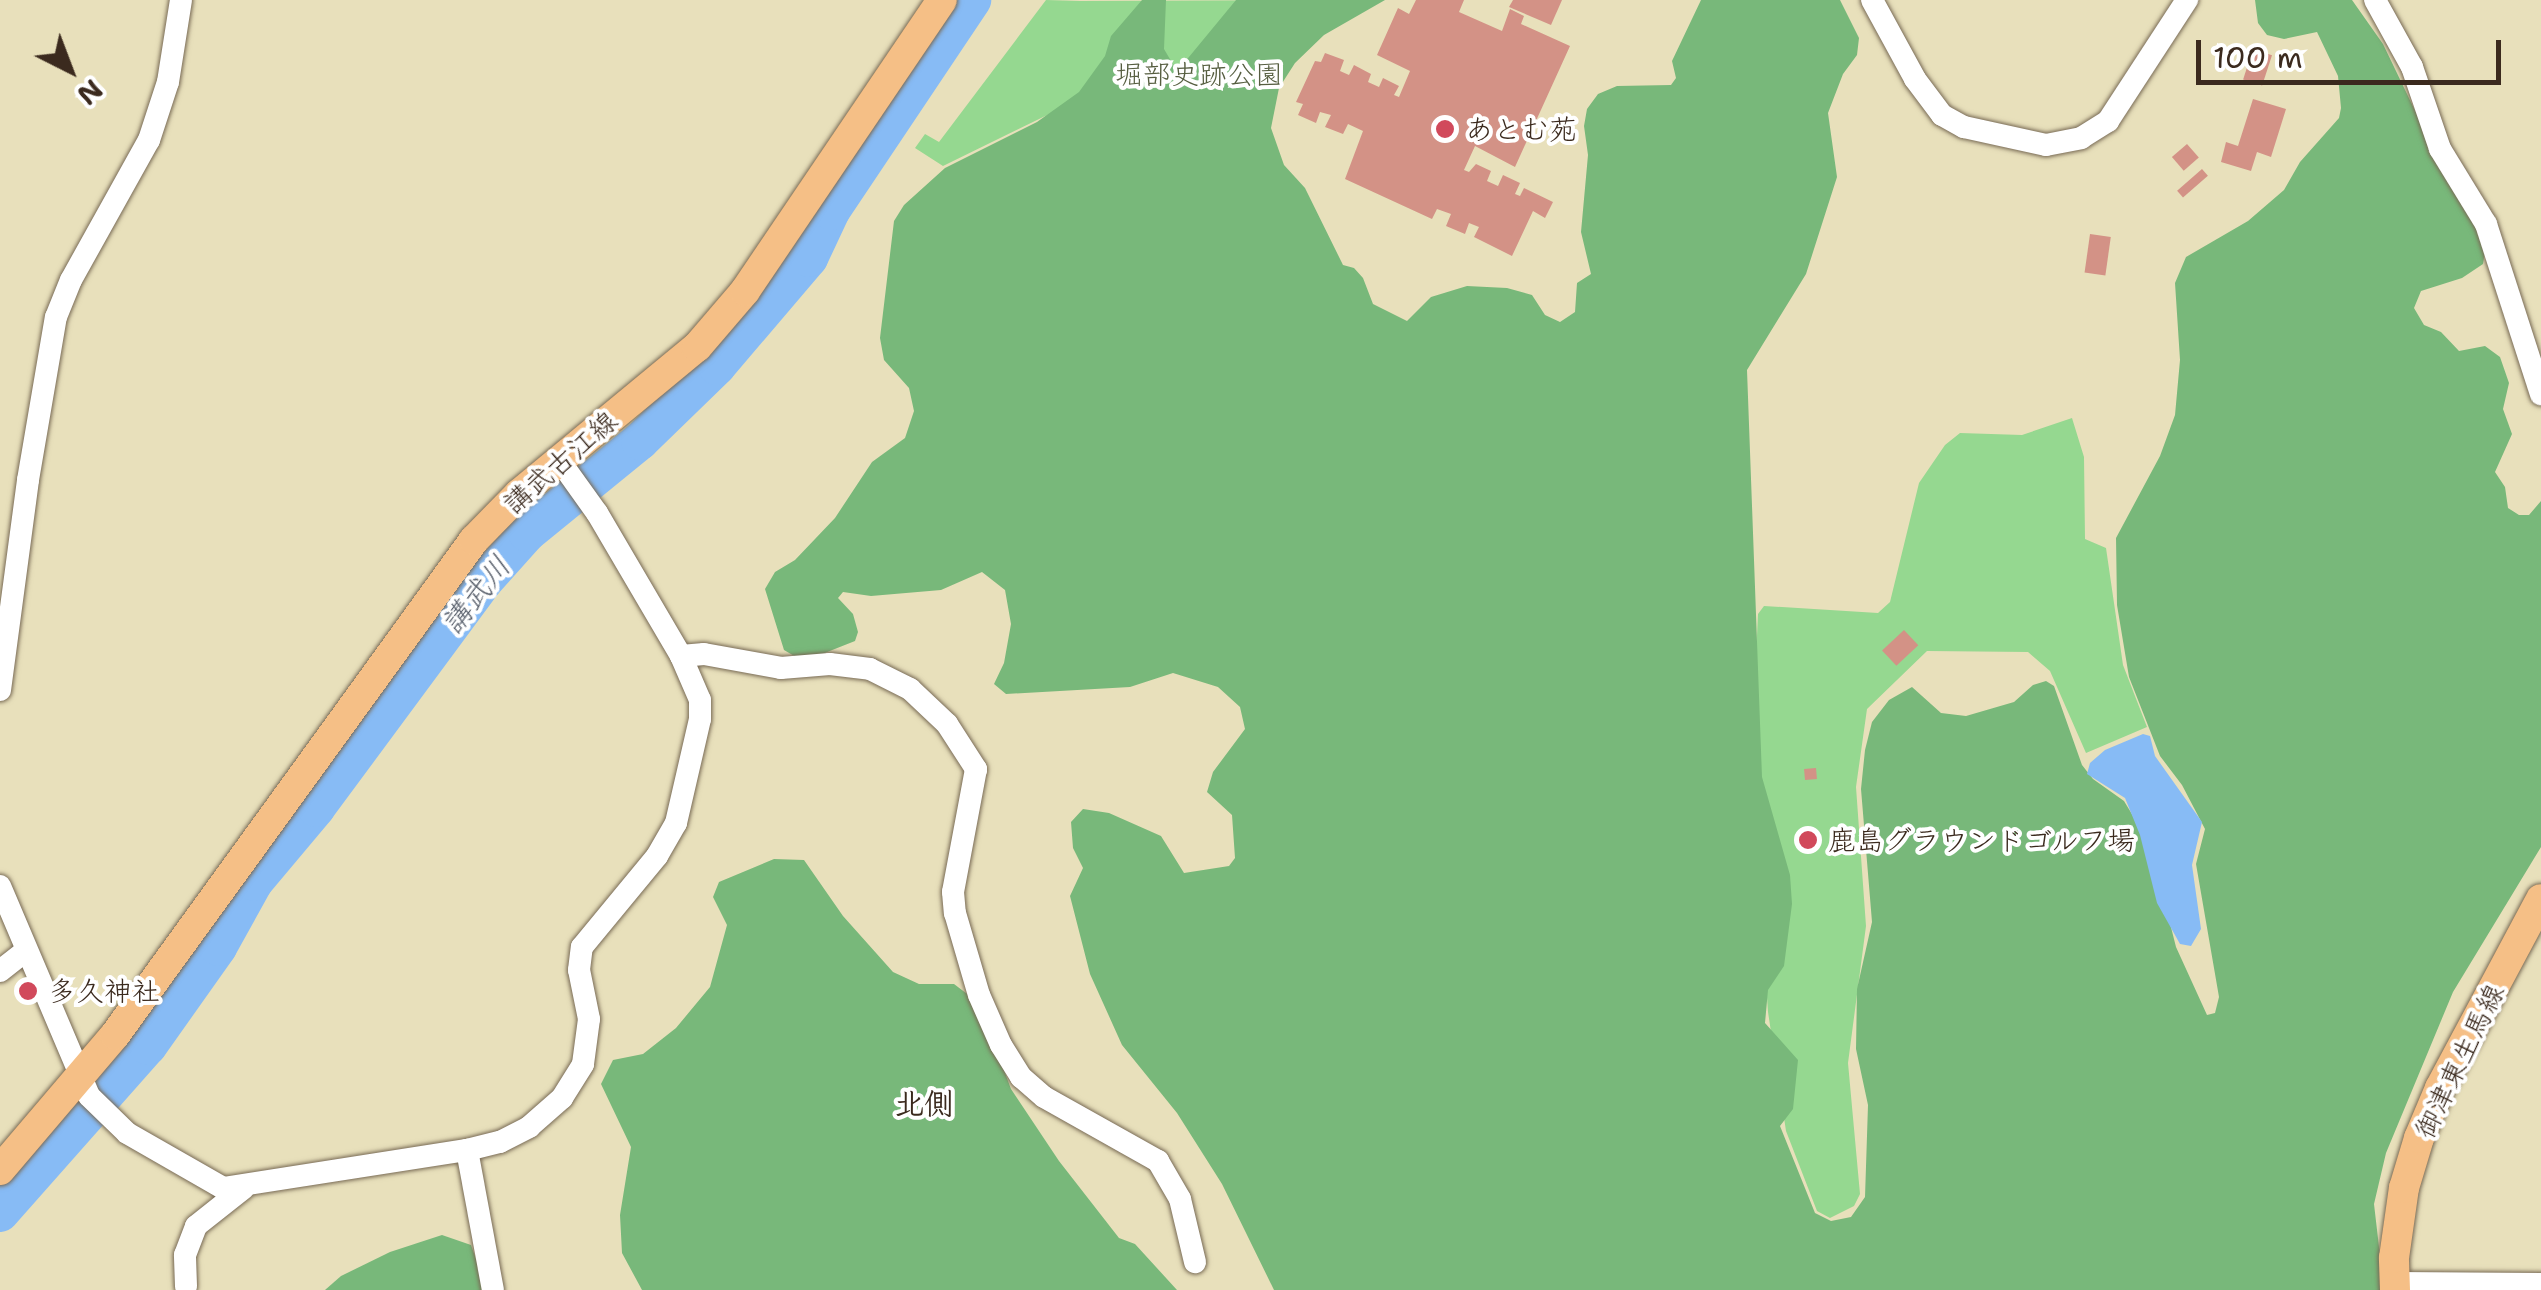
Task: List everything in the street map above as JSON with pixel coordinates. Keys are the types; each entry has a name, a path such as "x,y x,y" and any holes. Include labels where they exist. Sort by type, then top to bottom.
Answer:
{"main road":[{"name":"講武古江線","path":"0,1170 84,1088 474,540 698,347 745,290 942,0"},
{"name":"御津東生馬線","path":"2395,1286 2404,1188 2419,1138 2440,1088 2541,899"}],"street":[{"path":"0,690 28,480 56,318 71,280 149,140 168,82 181,0"},
{"path":"1872,0 1914,79 1942,115 1964,126 2046,145 2081,138 2108,122 2187,0"},
{"path":"2375,0 2412,67 2440,149 2486,224 2541,394"},
{"path":"0,886 84,1088 116,1124 223,1188 244,1188 467,1150 500,1142 529,1128 562,1098 583,1064 589,1019 579,970 582,947 658,856 686,795 700,719 700,700 681,656 564,466"},
{"path":"681,656 704,654 780,668 830,664 870,670 910,690 947,724 976,769 953,892 955,913 979,995 1001,1045 1021,1077 1044,1097 1158,1161 1180,1198 1195,1262"},
{"path":"0,971 26,951"},
{"path":"467,1150 493,1290"},
{"path":"186,1286 185,1255 191,1235 202,1220 244,1188"},
{"path":"2395,1286 2541,1284"}],"green space":[{"path":"1046,0 1361,0 1322,26 1074,102 943,166 915,148 925,134 939,142"},
{"name":"堀部史跡公園","path":"1142,0 1166,0 1164,49 1174,66 1184,63 1236,0 1385,0 1324,35 1295,63 1279,88 1271,128 1284,165 1305,188 1343,265 1354,268 1363,278 1373,304 1407,321 1431,297 1467,286 1507,288 1532,295 1545,315 1560,322 1575,312 1577,283 1591,274 1581,232 1588,155 1584,126 1587,109 1598,94 1617,86 1671,85 1676,78 1672,61 1701,0 1840,0 1859,38 1857,55 1843,74 1828,113 1837,177 1806,274 1747,370 1762,777 1790,875 1792,904 1784,966 1768,990 1765,1023 1798,1060 1793,1109 1780,1126 1815,1213 1831,1221 1851,1217 1865,1197 1868,1105 1856,1049 1857,989 1872,922 1861,789 1865,750 1872,722 1889,700 1912,687 1941,713 1966,716 2014,702 2033,685 2046,681 2054,686 2082,765 2093,779 2124,801 2150,844 2176,947 2207,1015 2215,1013 2219,997 2196,864 2205,829 2182,785 2160,756 2129,677 2117,605 2116,538 2160,456 2175,415 2180,360 2175,283 2186,257 2248,221 2284,190 2300,162 2339,118 2338,76 2317,32 2284,39 2267,35 2258,23 2255,0 2352,0 2383,44 2444,171 2477,226 2485,252 2483,264 2462,278 2421,291 2414,308 2424,325 2441,332 2459,351 2485,346 2500,357 2509,383 2503,409 2512,434 2495,472 2505,487 2508,508 2519,515 2529,515 2541,501 2541,847 2453,992 2386,1153 2374,1204 2384,1290 1274,1290 1222,1184 1177,1113 1122,1045 1090,974 1070,896 1083,868 1073,848 1071,822 1083,809 1109,813 1161,836 1184,873 1229,866 1235,858 1232,815 1207,792 1213,772 1245,729 1240,707 1218,687 1173,673 1130,687 1006,694 994,684 1004,663 1011,624 1005,590 982,572 941,590 871,596 843,592 838,598 853,614 858,632 855,641 812,658 796,657 784,650 765,589 775,572 795,560 835,518 872,462 905,438 914,411 909,388 884,360 880,338 894,221 904,205 945,168 1037,122 1079,92 1105,56 1111,36"},
{"name":"鹿島グラウンドゴルフ場","path":"2072,418 2084,457 2085,539 2106,548 2123,665 2147,727 2086,753 2050,671 2028,652 1927,651 1867,709 1856,787 1866,926 1848,1063 1860,1194 1854,1206 1830,1218 1817,1211 1786,1131 1768,1012 1751,764 1758,614 1764,606 1878,613 1890,602 1919,483 1945,445 1960,433 2022,435"},
{"path":"774,859 804,860 843,916 893,972 919,984 954,984 979,1003 1011,1089 1059,1161 1119,1238 1135,1244 1177,1290 642,1290 622,1253 620,1215 631,1147 601,1084 613,1060 643,1054 676,1028 710,987 727,925 713,897 719,882"},
{"path":"442,1235 471,1245 487,1290 325,1290 341,1276 390,1252"}],"water":[{"path":"2143,734 2150,736 2155,756 2202,822 2192,865 2201,929 2191,946 2180,944 2157,903 2140,835 2125,798 2087,774 2090,763 2105,750"}],"building":[{"name":"あとむ苑","path":"1416,0 1464,0 1459,12 1502,31 1510,9 1524,16 1521,24 1570,46 1515,167 1475,146 1464,170 1469,172 1476,164 1491,171 1487,181 1498,186 1503,175 1520,183 1515,194 1520,196 1524,188 1553,202 1545,218 1533,211 1512,256 1474,237 1479,227 1469,223 1465,234 1446,226 1451,214 1437,209 1432,219 1345,179 1363,131 1348,124 1343,134 1325,127 1331,115 1320,112 1316,123 1298,115 1303,104 1296,102 1315,61 1321,62 1325,53 1344,60 1340,71 1349,75 1354,65 1371,74 1368,82 1379,87 1383,78 1399,86 1394,95 1399,97 1410,71 1377,55 1398,8 1409,14"},
{"path":"1513,0 1562,0 1551,25 1509,7"},
{"path":"2253,49 2272,55 2262,86 2243,79"},
{"path":"2253,99 2286,109 2271,157 2257,152 2251,171 2221,162 2226,142 2238,146"},
{"path":"2187,144 2199,158 2184,171 2172,157"},
{"path":"2202,169 2208,176 2183,197 2177,191"},
{"path":"2090,234 2111,237 2105,276 2085,273"},
{"path":"1904,630 1918,645 1896,666 1882,650"},
{"path":"1816,768 1817,779 1805,780 1804,769"}],"waterway":[{"name":"講武川","path":"0,1213 148,1046 218,947 254,882 316,808 484,581 527,533 640,441 717,366 809,258 831,211 972,0"}],"place":[{"name":"あとむ苑","path":"1445,129"},
{"name":"鹿島グラウンドゴルフ場","path":"1808,840"},
{"name":"多久神社","path":"28,991"}],"district":[{"name":"北側","path":"924,1104"}]}
